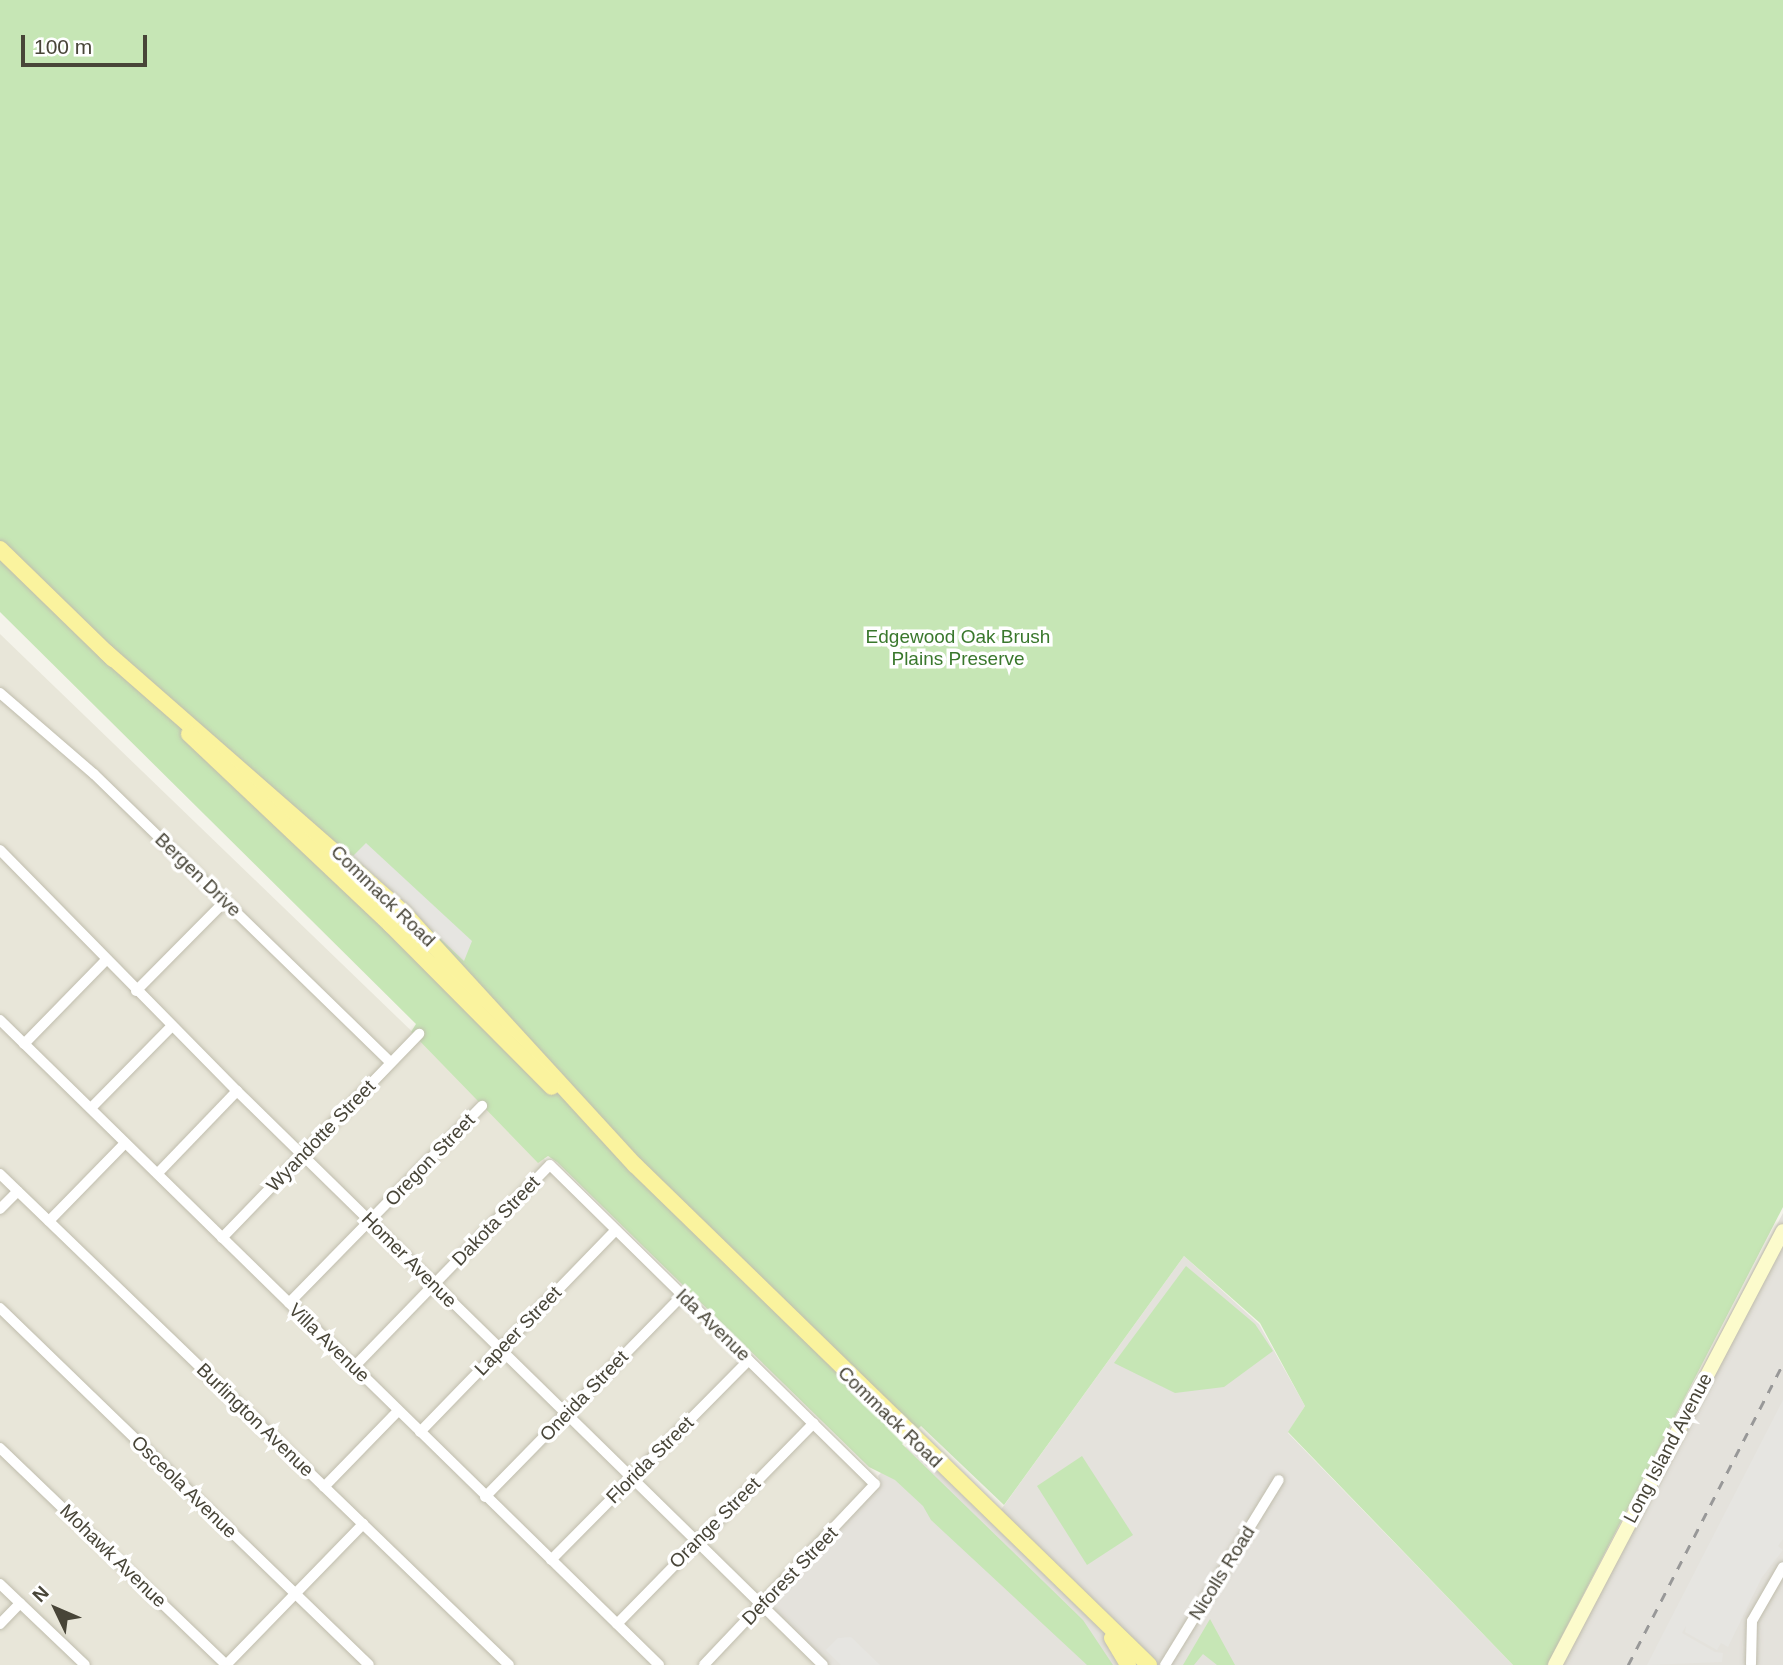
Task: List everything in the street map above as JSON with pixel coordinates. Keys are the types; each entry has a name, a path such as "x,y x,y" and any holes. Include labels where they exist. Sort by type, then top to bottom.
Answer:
{"main road":[{"name":"Commack Road","path":"0,549 1149,1665"},
{"path":"1107,1626 1128,1665"}],"street":[{"path":"0,706 3,694"},
{"name":"Bergen Drive","path":"3,694 85,766 391,1063"},
{"name":"Homer Avenue","path":"0,850 105,961 823,1665"},
{"path":"136,991 224,902"},
{"path":"24,1044 105,961"},
{"name":"Villa Avenue","path":"0,1020 617,1624 653,1663"},
{"path":"91,1108 172,1026"},
{"name":"Wyandotte Street","path":"222,1238 419,1034"},
{"path":"158,1173 237,1091"},
{"name":"Oregon Street","path":"289,1303 482,1106"},
{"path":"49,1221 125,1143"},
{"name":"Ida Avenue","path":"550,1166 875,1485"},
{"name":"Dakota Street","path":"354,1367 550,1166"},
{"name":"Burlington Avenue","path":"0,1174 509,1665"},
{"path":"0,1209 18,1191"},
{"name":"Lapeer Street","path":"420,1432 616,1230"},
{"name":"Long Island Avenue","path":"1555,1665 1783,1231"},
{"name":"Oneida Street","path":"485,1497 683,1295"},
{"name":"Osceola Avenue","path":"0,1308 369,1665"},
{"name":"Florida Street","path":"551,1560 749,1360"},
{"path":"324,1487 398,1411"},
{"name":"Orange Street","path":"617,1624 814,1423"},
{"name":"Mohawk Avenue","path":"0,1448 226,1665"},
{"name":"Nicolls Road","path":"1165,1665 1279,1480"},
{"name":"Deforest Street","path":"704,1665 875,1485"},
{"path":"226,1665 363,1524"},
{"path":"1751,1664 1752,1621 1783,1567"},
{"path":"0,1584 85,1665"},
{"path":"0,1623 20,1603"}],"shaded area":[{"path":"0,634 881,1484 763,1606 822,1665 0,1665"},
{"path":"366,843 472,941 464,961 353,856"},
{"path":"1783,1213 1783,1665 1547,1665"},
{"path":"1184,1256 1259,1324 1305,1406 1288,1433 1513,1665 822,1665 762,1606 881,1484 878,1476 919,1433 1000,1511"},
{"path":"1783,1400 1783,1539 1778,1546 1783,1550 1762,1577 1728,1647 1721,1643 1717,1650 1685,1632 1686,1626 1682,1633 1715,1652 1723,1653 1722,1662 1647,1665"},
{"path":"851,1637 880,1665 841,1665 826,1650 838,1638"}],"green space":[{"name":"Edgewood Oak Brush Plains Preserve","path":"0,0 1783,0 1783,1207 1547,1665 1513,1665 1288,1432 1305,1406 1260,1323 1184,1256 1004,1505 921,1426 902,1444 1083,1620 1113,1665 1087,1665 931,1520 923,1506 895,1480 869,1467 557,1162 548,1156 538,1163 411,1032 416,1024 0,612"},
{"path":"1186,1266 1255,1324 1273,1351 1224,1387 1175,1393 1114,1363"},
{"path":"1082,1456 1133,1535 1087,1565 1037,1486"},
{"path":"1210,1619 1235,1665 1217,1665 1203,1654 1194,1665 1183,1665"}],"railway":[{"path":"1628,1665 1783,1364"}]}
